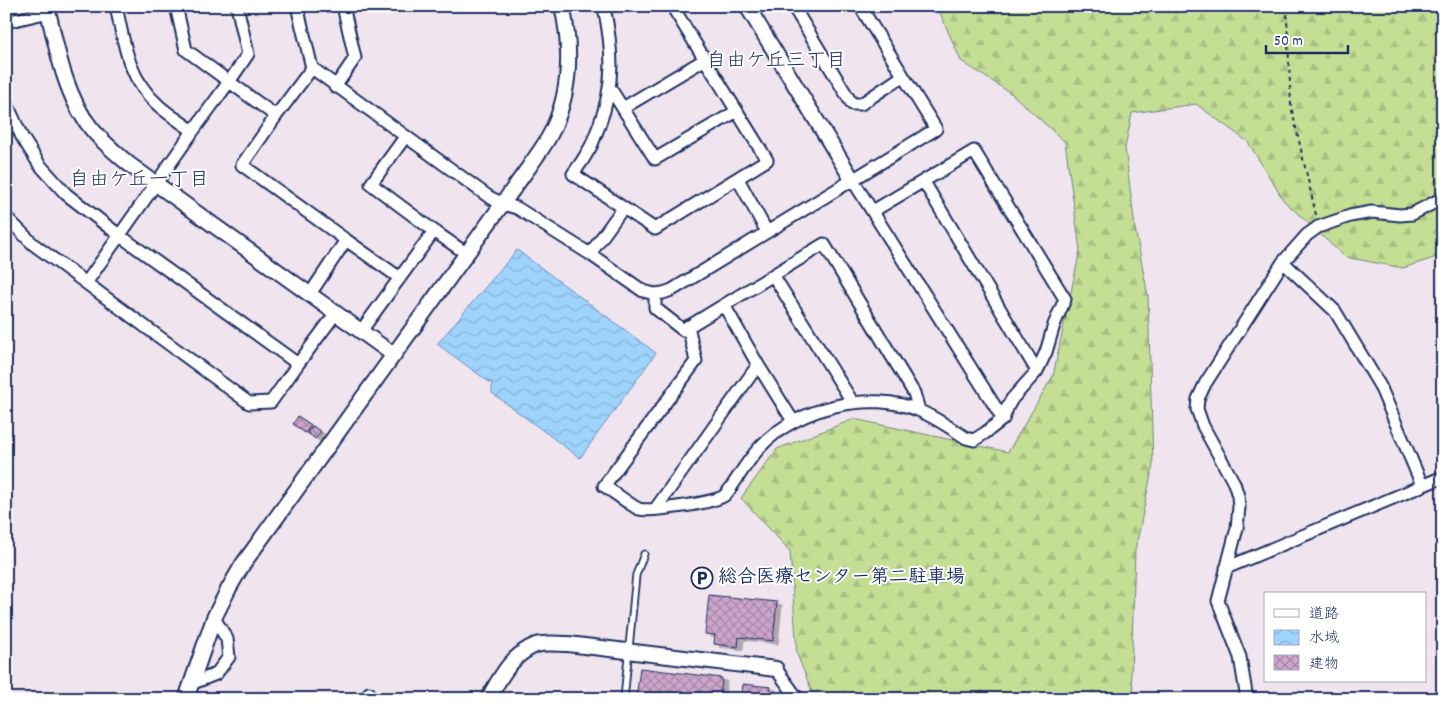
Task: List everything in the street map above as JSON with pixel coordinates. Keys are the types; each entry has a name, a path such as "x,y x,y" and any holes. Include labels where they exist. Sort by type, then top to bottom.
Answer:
{"street":[{"path":"116,6 130,66 142,87 157,105 193,131"},
{"path":"176,6 186,50 276,116"},
{"path":"86,283 248,54 237,6"},
{"path":"297,6 312,68 335,87 489,197 517,208 590,254 643,291 655,294 663,294 672,290 936,128 860,6"},
{"path":"335,87 355,58 343,6"},
{"path":"186,699 214,618 243,564 530,167 552,132 566,90 569,68 569,44 562,6"},
{"path":"608,6 604,7 610,34 610,88 604,112 590,147 573,174 655,229 767,160 672,6"},
{"path":"747,6 852,180 1003,419"},
{"path":"793,6 852,104 861,104 903,76"},
{"path":"6,22 48,9 68,84 75,101 90,127 110,148 394,355"},
{"path":"623,108 704,60"},
{"path":"312,68 242,164 400,278"},
{"path":"610,88 655,159 737,111"},
{"path":"6,102 22,137 40,164 66,194 119,235 298,364"},
{"path":"405,137 372,184 467,254"},
{"path":"688,326 696,361 604,486 639,509 697,504 724,497 760,447 773,435 793,421 826,408 877,401 897,405 919,410 966,438 974,440 1003,419 1012,399 1038,370 1065,299 974,151 872,211"},
{"path":"738,179 767,232"},
{"path":"924,182 1038,370"},
{"path":"1248,699 1240,657 1218,601 1237,528 1238,496 1234,483 1196,410 1198,399 1210,376 1283,262 1307,235 1318,228 1350,216 1372,212 1400,215 1412,214 1443,198"},
{"path":"590,254 623,208"},
{"path":"6,217 33,244 249,402 272,402 336,313"},
{"path":"362,331 434,231"},
{"path":"310,294 346,240"},
{"path":"655,294 655,308 682,330 824,244 914,393 919,410"},
{"path":"1283,262 1335,311 1380,386 1422,485"},
{"path":"773,275 853,403"},
{"path":"724,305 793,421"},
{"path":"656,508 758,365"},
{"path":"1226,568 1443,477"},
{"path":"191,684 216,674 228,657 227,639 214,618"},
{"path":"488,699 511,662 524,651 538,645 550,643 776,668 798,699"}],"lane":[{"path":"624,699 636,575 644,554"}],"path":[{"path":"1288,6 1291,106 1318,228"}],"green space":[{"path":"937,6 1443,6 1443,255 1403,268 1345,257 1284,201 1248,142 1196,104 1132,113 1125,148 1135,228 1148,296 1153,465 1135,551 1131,675 1135,699 815,699 797,654 790,551 741,498 777,449 854,419 1008,452 1053,376 1080,250 1065,142 1012,94 961,61"}],"water":[{"path":"517,250 656,353 580,458 492,393 492,384 437,344"}],"building":[{"path":"298,416 311,425 305,433 293,424"},
{"path":"313,426 321,432 315,439 307,432"},
{"path":"709,595 777,602 773,641 739,637 738,647 714,644 715,635 705,634"},
{"path":"640,668 722,678 720,699 636,699"},
{"path":"743,684 771,687 770,699 741,699"}],"place":[{"name":"総合医療センター第二駐車場","path":"702,578"}],"district":[{"name":"自由ケ丘三丁目","path":"776,62"},
{"name":"自由ケ丘一丁目","path":"139,181"}]}
